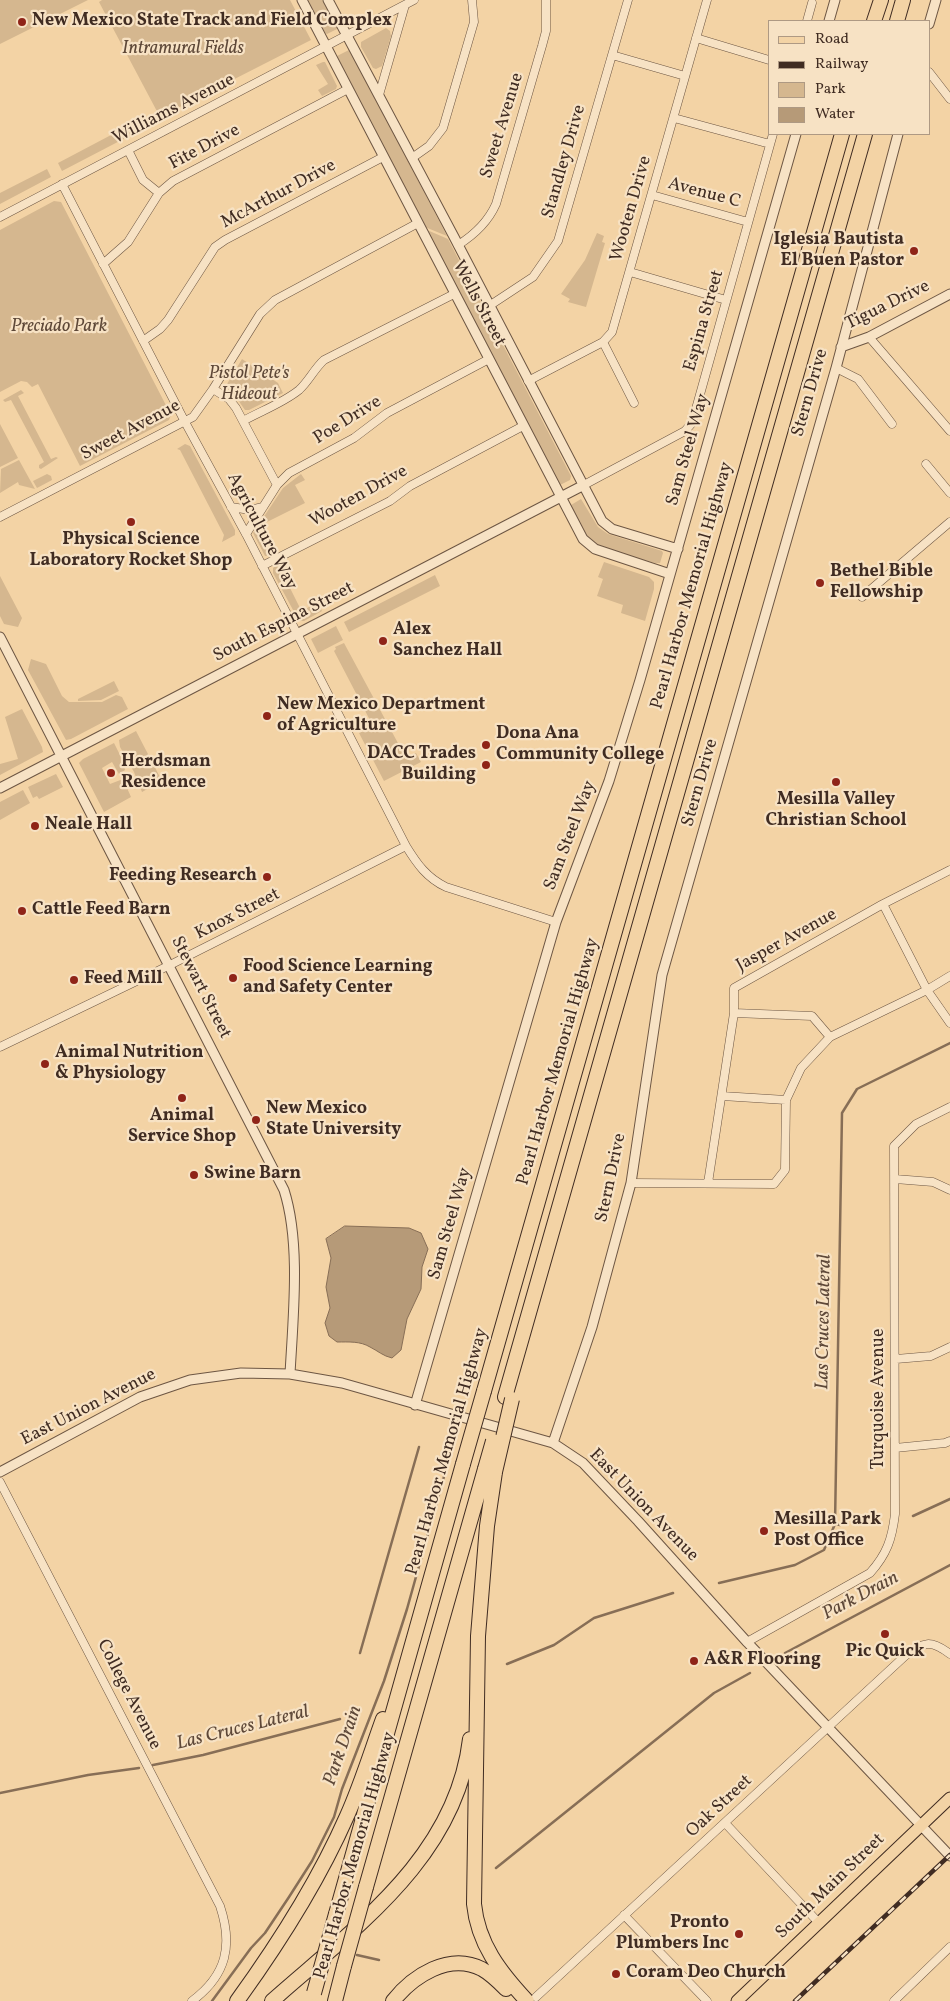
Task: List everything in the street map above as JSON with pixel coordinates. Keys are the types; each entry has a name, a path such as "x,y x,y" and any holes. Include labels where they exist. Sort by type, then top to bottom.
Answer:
{"highway":[{"path":"874,20 880,0"},
{"path":"897,20 903,0"},
{"name":"Pearl Harbor Memorial Highway","path":"313,1997 842,135"},
{"name":"Pearl Harbor Memorial Highway","path":"335,2001 366,1887 490,1471 562,1202 865,135"},
{"path":"272,2001 390,1896 415,1867 435,1837 458,1787 469,1746 490,1471"},
{"path":"236,2001 271,1953 294,1916 318,1875 347,1816 427,1596"},
{"path":"477,1651 475,1912 480,1934 488,1953 501,1972 531,1999"},
{"path":"393,2001 407,1986 425,1972 446,1964 456,1963 474,1966 483,1970 499,1982 516,2001"}],"main road":[{"name":"South Main Street","path":"737,2001 950,1798"}],"street":[{"name":"Wells Street","path":"302,0 579,532 590,546 600,551 670,574"},
{"name":"Wells Street","path":"328,0 458,245 597,514 606,526 678,549"},
{"name":"Williams Avenue","path":"0,217 414,0"},
{"path":"412,158 429,146 443,128 474,22 472,0"},
{"name":"Sweet Avenue","path":"458,245 477,231 489,218 496,204 542,46 546,23 546,0"},
{"name":"Standley Drive","path":"489,306 533,277 558,241 628,0"},
{"name":"Wooten Drive","path":"603,342 612,332 707,0"},
{"path":"829,20 835,0"},
{"path":"930,21 936,0"},
{"path":"806,20 812,3"},
{"path":"379,95 404,5"},
{"path":"696,38 768,60"},
{"path":"612,55 686,76"},
{"path":"930,73 950,99"},
{"name":"Fite Drive","path":"103,264 128,242 159,193 173,181 348,89"},
{"path":"674,118 770,144"},
{"name":"Espina Street","path":"582,486 689,428 773,135"},
{"name":"Sam Steel Way","path":"415,1405 556,922 609,781 678,549 796,135"},
{"name":"Stern Drive","path":"553,1443 592,1327 631,1183 662,976 836,368 898,135"},
{"path":"128,150 143,180 159,193"},
{"name":"McArthur Drive","path":"143,341 160,329 168,320 216,247 225,240 383,157"},
{"name":"Agriculture Way","path":"62,184 185,422 298,634 406,846 423,872 439,884 556,922"},
{"name":"Avenue C","path":"652,196 748,222"},
{"name":"Sweet Avenue","path":"0,517 193,417 260,314 275,300 418,223"},
{"path":"630,272 726,300"},
{"path":"243,420 300,389 316,367 324,360 454,294"},
{"name":"Tigua Drive","path":"841,347 868,337 950,294"},
{"path":"868,337 950,431"},
{"path":"528,381 603,342 634,403"},
{"name":"Poe Drive","path":"246,534 277,485 296,468 361,434 380,417 489,359"},
{"path":"836,368 858,379 892,424"},
{"path":"213,389 229,399 243,420 277,485"},
{"name":"Wooten Drive","path":"262,566 390,501 410,486 523,426"},
{"path":"926,464 950,494"},
{"name":"South Espina Street","path":"0,788 582,486"},
{"path":"231,507 246,510 263,507"},
{"path":"862,597 950,522"},
{"name":"Stewart Street","path":"0,637 276,1172 287,1198 292,1222 294,1260 290,1374"},
{"name":"Knox Street","path":"0,1047 170,965 406,846"},
{"name":"Jasper Avenue","path":"708,1184 734,1013 734,988 883,904 950,870"},
{"path":"883,904 927,990 950,1023"},
{"path":"631,1183 774,1184 785,1170 786,1100 801,1068 830,1036 927,990 950,976"},
{"path":"734,1013 812,1016 830,1036"},
{"path":"722,1096 786,1100"},
{"name":"Turquoise Avenue","path":"748,1642 870,1573 880,1562 890,1544 895,1514 894,1146 916,1124 950,1107"},
{"path":"895,1179 933,1182 950,1190"},
{"path":"896,1359 931,1356 950,1347"},
{"name":"East Union Avenue","path":"0,1472 140,1397 174,1384 223,1374 290,1374 342,1383 553,1443 583,1464 638,1521 748,1642 950,1856"},
{"path":"895,1448 950,1441"},
{"name":"College Avenue","path":"0,1482 70,1613 115,1706 220,1906 227,1927 226,1953 218,1976 203,1993 192,2001"},
{"name":"Oak Street","path":"531,1999 905,1656 926,1643 938,1644 950,1654"},
{"path":"725,1823 819,1923"},
{"path":"624,1915 707,2001"},
{"path":"894,2001 950,1946"}],"green space":[{"name":"New Mexico State Track and Field Complex","path":"0,0 88,0 0,44"},
{"name":"Intramural Fields","path":"102,0 290,0 311,40 160,117 99,2"},
{"path":"307,0 322,0 337,25 337,29 327,34 325,33"},
{"path":"386,28 390,31 391,36 382,66 376,69 373,68 361,47 361,42"},
{"path":"349,50 447,236 425,227 337,56"},
{"path":"325,62 337,86 336,89 322,96 318,90 328,84 316,65"},
{"path":"130,125 135,133 62,171 58,163"},
{"path":"47,169 51,177 0,204 0,193"},
{"name":"Preciado Park","path":"54,201 61,202 171,415 169,420 80,466 38,384 32,387 27,382 21,381 0,392 0,230"},
{"path":"427,230 448,239 571,476 570,480 560,485 558,484"},
{"path":"597,233 604,236 602,242 605,243 586,307 568,302 570,299 561,294 585,260"},
{"name":"Pistol Pete's Hideout","path":"242,359 278,383 283,393 249,410 245,410 238,400 224,389"},
{"path":"21,390 24,393 18,396 51,459 58,458 41,469 39,465 44,462 11,400 5,402 3,400"},
{"path":"0,424 18,458 0,467"},
{"path":"185,444 190,446 235,530 235,535 222,542 224,535 180,450 177,449"},
{"path":"19,460 35,489 19,485 18,482 0,493 1,469"},
{"path":"47,474 51,476 52,480 37,488 33,481"},
{"path":"301,474 305,480 295,485 305,503 265,523 259,532 271,555 265,556 253,533 283,488"},
{"path":"581,499 598,527 608,534 662,551 660,563 620,554 595,543 583,531 571,507 571,505"},
{"path":"604,562 649,577 654,582 654,589 645,621 621,613 623,605 597,596 603,579 598,577"},
{"path":"278,564 301,610 317,602 322,611 304,621 299,621 273,573 273,568"},
{"path":"435,575 440,586 349,632 344,622"},
{"path":"0,576 22,618 18,627 4,624 0,616"},
{"path":"336,626 343,640 318,653 311,639"},
{"path":"344,643 406,758 416,753 421,762 384,781 359,733 373,726 334,651 335,647"},
{"path":"31,659 46,664 62,696 69,702 102,702 116,695 122,697 128,709 66,740 28,670"},
{"path":"114,681 119,691 101,700 78,701 78,699"},
{"path":"22,709 43,752 0,775 0,764 18,759 5,717"},
{"path":"136,731 162,781 142,792 134,772 120,747 119,740"},
{"path":"114,743 123,761 125,770 119,774 112,762 102,768 110,784 123,779 131,797 104,812 79,763"},
{"path":"56,774 63,787 39,799 37,796 33,798 28,787"},
{"path":"23,790 30,803 0,820 0,802"}],"water":[{"path":"345,1226 409,1228 421,1233 428,1249 422,1267 421,1289 407,1319 401,1350 392,1358 362,1344 337,1342 329,1336 325,1323 330,1308 326,1287 331,1258 326,1239"}],"waterway":[{"name":"Las Cruces Lateral","path":"719,1583 795,1565 824,1550 835,1524 842,1113 857,1089 950,1043"},
{"path":"360,1653 419,1447"},
{"name":"Park Drain","path":"212,2001 251,1948 265,1933 289,1897 312,1861 334,1817 342,1789 384,1681 407,1609 445,1473"},
{"path":"913,1516 950,1499"},
{"name":"Las Cruces Lateral","path":"835,1524 840,1525"},
{"name":"Park Drain","path":"785,1653 950,1565"},
{"name":"Las Cruces Lateral","path":"507,1664 554,1645 594,1618 673,1593"},
{"name":"Park Drain","path":"496,1868 714,1693 750,1673"},
{"name":"Las Cruces Lateral","path":"153,1765 203,1755 340,1719"},
{"name":"Las Cruces Lateral","path":"0,1793 88,1775 139,1768"},
{"path":"357,1955 379,1960"}],"railway":[{"path":"795,2001 950,1855"}],"place":[{"name":"New Mexico State Track and Field Complex","path":"22,22"},
{"name":"Iglesia Bautista El Buen Pastor","path":"914,251"},
{"name":"Physical Science Laboratory Rocket Shop","path":"131,522"},
{"name":"Bethel Bible Fellowship","path":"820,583"},
{"name":"Alex Sanchez Hall","path":"383,641"},
{"name":"New Mexico Department of Agriculture","path":"267,716"},
{"name":"Dona Ana Community College","path":"486,745"},
{"name":"DACC Trades Building","path":"486,765"},
{"name":"Herdsman Residence","path":"111,773"},
{"name":"Mesilla Valley Christian School","path":"836,782"},
{"name":"Neale Hall","path":"35,826"},
{"name":"Feeding Research","path":"267,877"},
{"name":"Cattle Feed Barn","path":"22,911"},
{"name":"Food Science Learning and Safety Center","path":"233,978"},
{"name":"Feed Mill","path":"74,980"},
{"name":"Animal Nutrition & Physiology","path":"45,1064"},
{"name":"Animal Service Shop","path":"182,1098"},
{"name":"New Mexico State University","path":"256,1120"},
{"name":"Swine Barn","path":"194,1175"},
{"name":"Mesilla Park Post Office","path":"764,1531"},
{"name":"Pic Quick","path":"885,1634"},
{"name":"A&R Flooring","path":"694,1661"},
{"name":"Pronto Plumbers Inc","path":"739,1934"},
{"name":"Coram Deo Church","path":"616,1974"}]}
